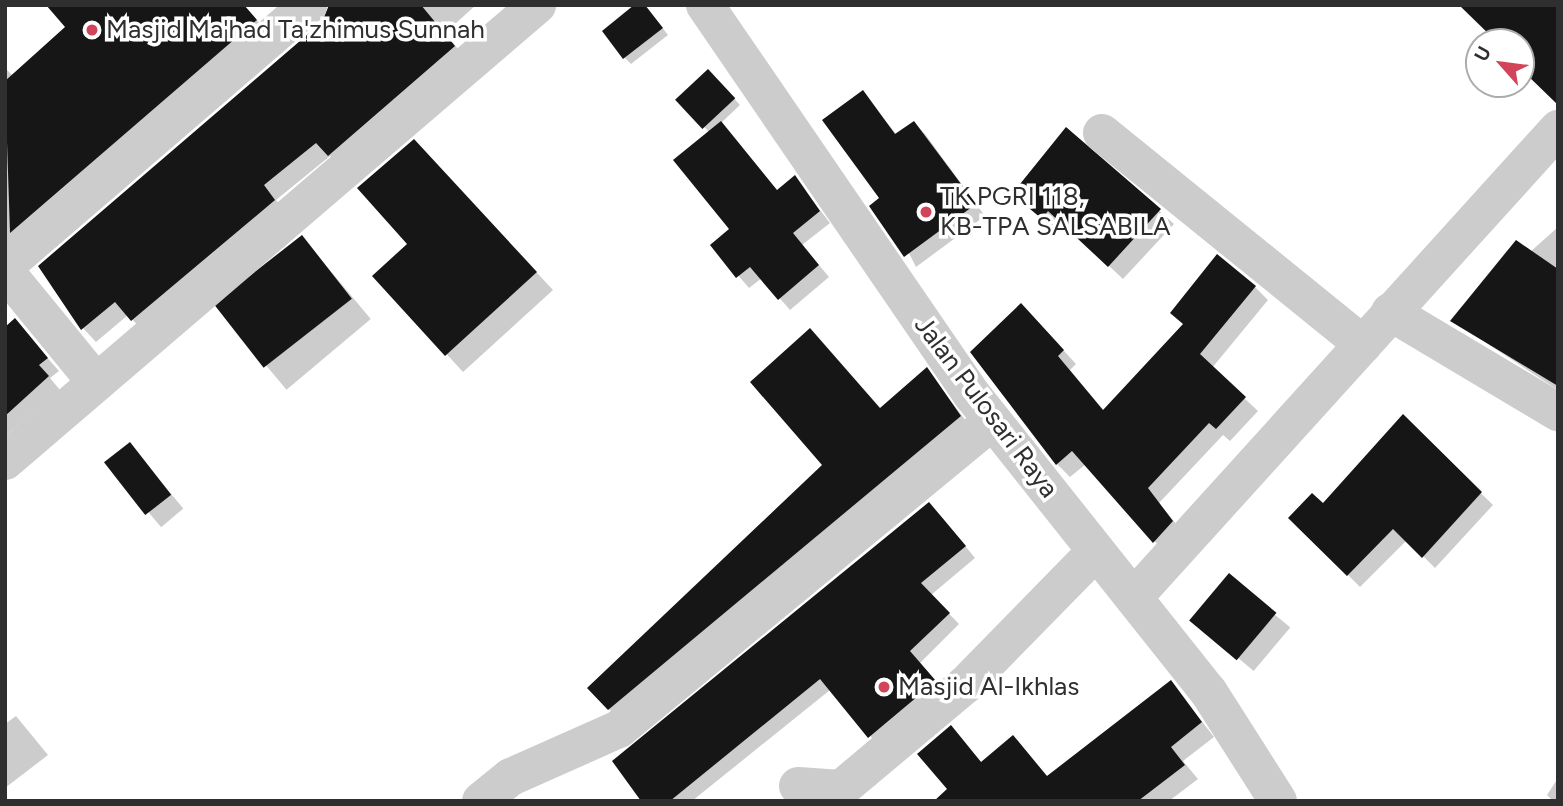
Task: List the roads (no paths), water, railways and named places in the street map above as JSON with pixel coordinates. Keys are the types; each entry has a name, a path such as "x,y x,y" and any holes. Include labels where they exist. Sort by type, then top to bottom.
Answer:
{"street":[{"path":"96,382 5,268 308,5"},
{"path":"5,461 537,5"},
{"name":"Jalan Pulosari Raya","path":"705,5 993,421 1208,691 1278,801"},
{"path":"1134,597 1558,129"},
{"path":"1102,133 1363,344"},
{"path":"1390,312 1558,412"},
{"path":"481,801 511,777 619,729 993,421"},
{"path":"798,786 841,789 965,685 1096,551"}],"place":[{"name":"Masjid Ma'had Ta'zhimus Sunnah","path":"92,30"},
{"name":"TK PGRI 118, KB-TPA SALSABILA","path":"926,212"},
{"name":"Masjid Al-Ikhlas","path":"884,687"}]}
